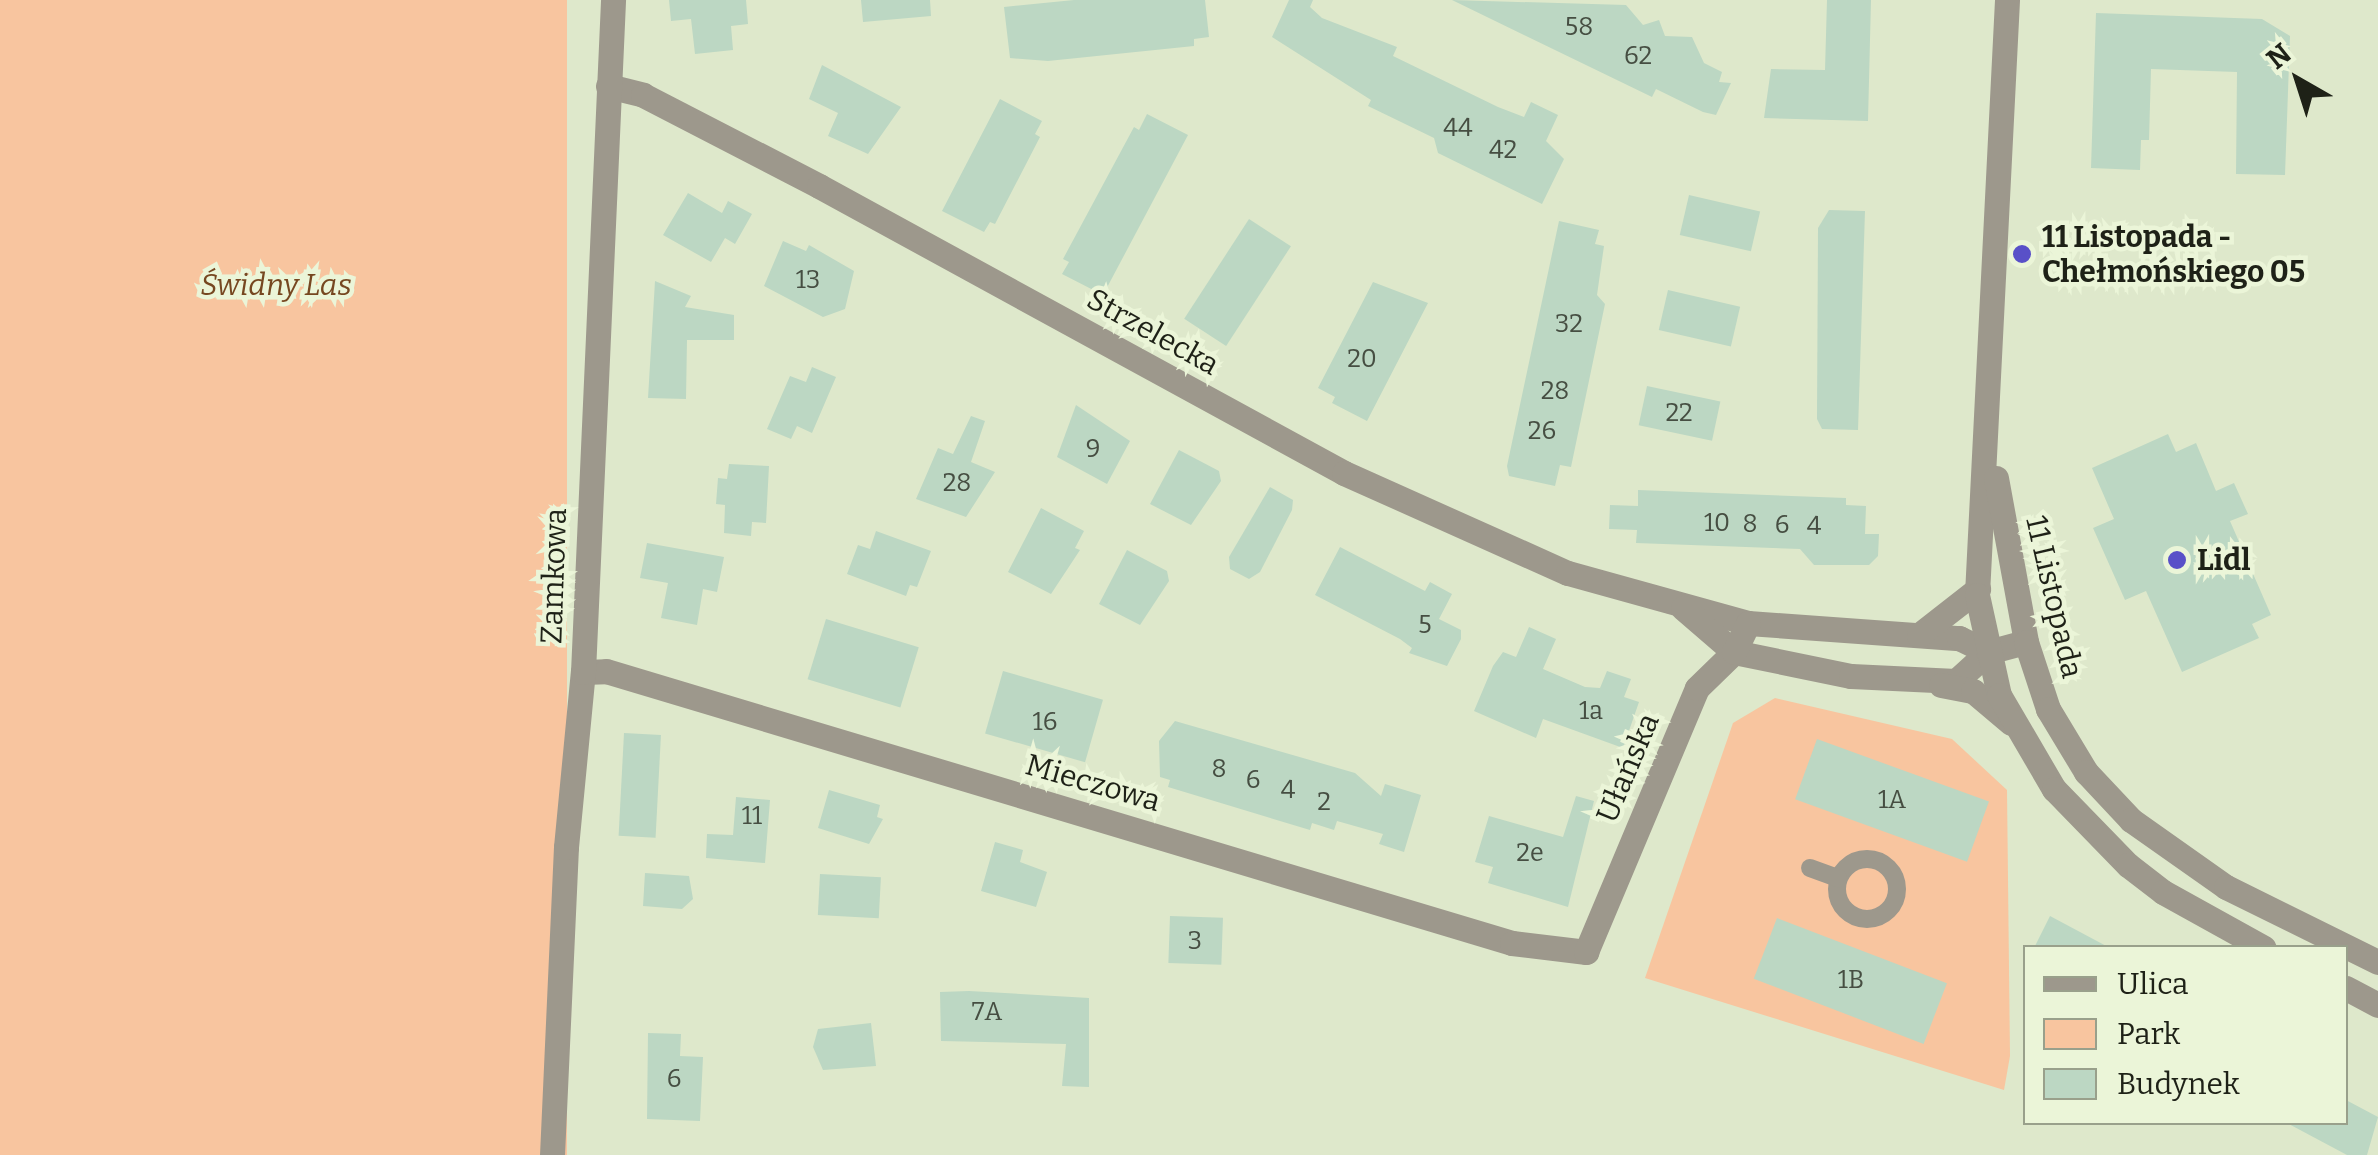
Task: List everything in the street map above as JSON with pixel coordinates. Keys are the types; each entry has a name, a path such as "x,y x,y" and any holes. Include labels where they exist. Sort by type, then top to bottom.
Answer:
{"street":[{"name":"Zamkowa","path":"552,1155 566,848 582,672 613,0"},
{"name":"11 Listopada","path":"2007,0 1990,434 1978,589 1988,652 2011,723 2054,789 2128,865 2175,899 2259,945"},
{"name":"Strzelecka","path":"608,86 643,95 819,186 1406,504 1568,573 1748,623 1959,638 1988,652"},
{"name":"11 Listopada","path":"1990,434 2026,642 2064,740 2131,820 2226,887 2344,945"},
{"path":"1915,636 1939,626 1978,589"},
{"name":"Strzelecka","path":"1680,604 1734,652"},
{"name":"Ułańska","path":"1586,952 1697,688 1734,652 1748,623"},
{"path":"1936,684 1966,677 1988,652 2026,642"},
{"path":"1734,652 1851,676 1936,684 1973,692 2011,723"},
{"name":"Mieczowa","path":"582,672 606,671 1512,942 1586,952"},
{"path":"1810,868 1838,878"},
{"name":"11 Listopada","path":"2348,947 2378,962"},
{"path":"2348,989 2378,1004"}],"green space":[{"name":"Świdny Las","path":"0,0 567,0 567,1155 0,1155"},
{"path":"1775,698 1952,739 2007,790 2010,1056 2004,1090 1645,978 1733,723"}],"building":[{"path":"669,0 746,0 748,24 731,26 733,50 695,54 691,19 671,21"},
{"path":"861,0 930,0 931,16 863,22"},
{"path":"1074,0 1205,0 1209,37 1194,39 1194,46 1048,61 1010,58 1004,7"},
{"path":"1289,0 1313,0 1310,7 1322,18 1397,47 1393,56 1498,107 1524,117 1531,102 1558,115 1546,141 1564,159 1542,204 1438,153 1434,138 1368,106 1371,100 1272,37"},
{"path":"1452,0 1626,5 1643,25 1659,20 1665,36 1692,37 1704,63 1722,72 1719,82 1731,83 1716,115 1656,89 1652,97"},
{"path":"1827,0 1871,0 1868,121 1764,118 1771,69 1825,70"},
{"path":"2096,13 2262,19 2290,36 2285,175 2236,174 2237,72 2151,69 2149,140 2141,140 2140,170 2091,168"},
{"path":"822,65 901,107 868,154 828,136 838,113 809,99"},
{"path":"1000,99 1042,121 1035,134 1040,137 995,224 990,222 984,232 942,211"},
{"path":"1147,114 1188,135 1103,295 1062,274 1069,262 1063,259 1134,127 1139,130"},
{"path":"688,193 722,213 728,201 752,214 735,244 725,238 711,262 663,235"},
{"path":"1689,195 1760,211 1751,251 1680,235"},
{"path":"1829,210 1865,211 1858,430 1822,429 1817,419 1818,228"},
{"path":"1249,219 1291,246 1226,346 1184,319"},
{"path":"1559,221 1599,230 1595,244 1604,246 1597,295 1605,304 1571,467 1560,465 1555,486 1509,476 1507,466"},
{"path":"783,241 806,251 809,245 854,271 845,309 823,317 764,286"},
{"path":"655,281 691,296 685,307 734,315 734,340 687,340 686,399 648,398"},
{"path":"1373,282 1428,303 1367,421 1332,403 1335,397 1318,388"},
{"path":"1668,290 1740,307 1731,347 1659,330"},
{"path":"812,367 836,377 812,433 797,426 791,439 767,429 790,376 806,382"},
{"path":"1647,386 1720,402 1712,441 1639,425"},
{"path":"1076,405 1130,441 1107,484 1057,457"},
{"path":"971,416 985,421 971,462 995,472 966,517 916,499 938,448 953,454"},
{"name":"Lidl","path":"2168,434 2176,452 2196,443 2216,491 2234,483 2248,514 2230,521 2271,615 2252,624 2259,638 2182,672 2146,591 2125,600 2093,528 2114,519 2092,468"},
{"path":"1179,450 1219,471 1221,481 1191,525 1150,504"},
{"path":"729,464 769,466 766,523 752,522 751,536 724,533 725,505 716,504 718,478 727,479"},
{"path":"1270,487 1293,500 1292,510 1260,572 1249,579 1230,569 1229,557"},
{"path":"1638,490 1846,498 1846,505 1866,506 1865,534 1879,534 1878,556 1869,565 1814,565 1800,549 1636,543 1637,530 1609,529 1610,505 1638,506"},
{"path":"1041,508 1084,531 1075,548 1080,550 1051,594 1008,572"},
{"path":"876,531 931,551 917,587 910,585 906,596 847,574 858,545 870,549"},
{"path":"647,543 724,557 717,592 703,589 697,625 661,618 668,583 640,578"},
{"path":"1340,547 1425,591 1430,582 1452,594 1439,619 1461,630 1461,639 1447,666 1409,653 1412,648 1400,639 1315,595"},
{"path":"1127,550 1167,571 1169,581 1140,625 1099,604"},
{"path":"826,619 919,647 900,708 808,679"},
{"path":"1529,627 1556,639 1543,669 1585,687 1600,688 1607,671 1631,679 1624,697 1639,702 1623,748 1543,719 1536,738 1474,711 1493,666 1503,652 1516,657"},
{"path":"1003,671 1103,700 1085,762 985,733"},
{"path":"1175,721 1355,773 1381,796 1385,784 1421,795 1404,852 1379,844 1383,834 1337,821 1334,830 1312,823 1310,830 1168,787 1170,780 1160,777 1159,741"},
{"path":"624,733 661,735 656,838 619,836"},
{"path":"1817,739 1989,802 1967,862 1795,799"},
{"path":"829,790 880,805 877,817 883,819 869,844 818,828"},
{"path":"1576,796 1594,801 1568,907 1488,883 1493,867 1475,862 1489,816 1563,837"},
{"path":"736,797 770,800 765,863 706,858 707,834 733,835"},
{"path":"995,842 1023,850 1020,862 1047,872 1036,907 981,891"},
{"path":"645,873 689,876 693,899 682,909 643,906"},
{"path":"820,874 881,877 879,918 818,915"},
{"path":"1170,916 1223,918 1221,965 1168,963"},
{"path":"2050,916 2104,945 2036,945"},
{"path":"1777,918 1947,983 1924,1044 1754,979"},
{"path":"940,992 1089,998 1089,1087 1062,1086 1066,1044 941,1041"},
{"path":"871,1023 876,1066 823,1070 813,1047 818,1029"},
{"path":"648,1033 681,1034 680,1056 703,1057 700,1121 647,1119"},
{"path":"2348,1101 2378,1117 2367,1155 2347,1155 2291,1125 2348,1125"}],"place":[{"name":"11 Listopada - Chełmońskiego 05","path":"2022,254"},
{"name":"Lidl","path":"2177,560"}]}
